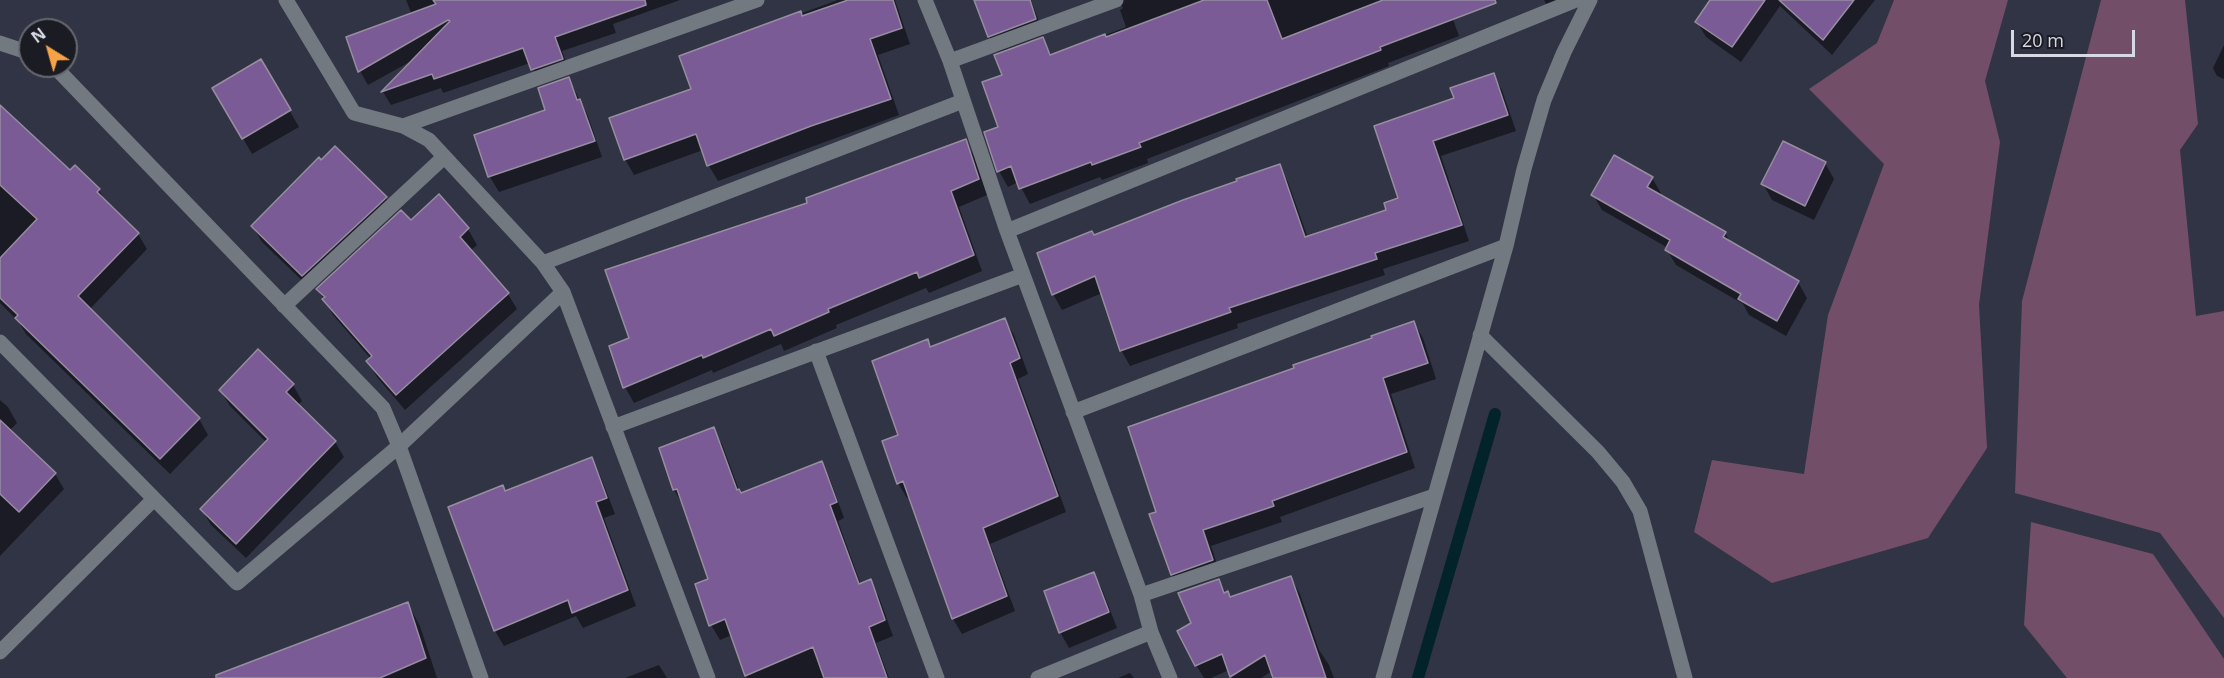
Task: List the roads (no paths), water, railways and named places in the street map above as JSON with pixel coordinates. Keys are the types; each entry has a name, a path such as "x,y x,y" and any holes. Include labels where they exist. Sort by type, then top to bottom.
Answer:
{"street":[{"path":"286,0 354,113 403,126 429,140 543,263 563,292 708,678"},
{"path":"403,126 757,0"},
{"path":"925,0 950,61 1007,231 1141,595 1151,632 1170,678"},
{"path":"950,61 1116,0"},
{"path":"1007,231 1576,0"},
{"path":"1383,678 1506,246 1544,100 1564,52 1590,0"},
{"path":"0,43 18,49"},
{"path":"66,78 383,408 399,446 481,678"},
{"path":"543,263 963,101"},
{"path":"284,306 444,157"},
{"path":"1073,412 1506,246"},
{"path":"613,427 1023,275"},
{"path":"0,342 237,583 399,446 563,292"},
{"path":"1480,335 1598,452 1623,482 1640,511 1685,678"},
{"path":"816,351 937,678"},
{"path":"1141,595 1434,496"},
{"path":"0,652 154,499"},
{"path":"1038,678 1151,632"}],"waterway":[{"path":"1418,678 1495,414"}]}
